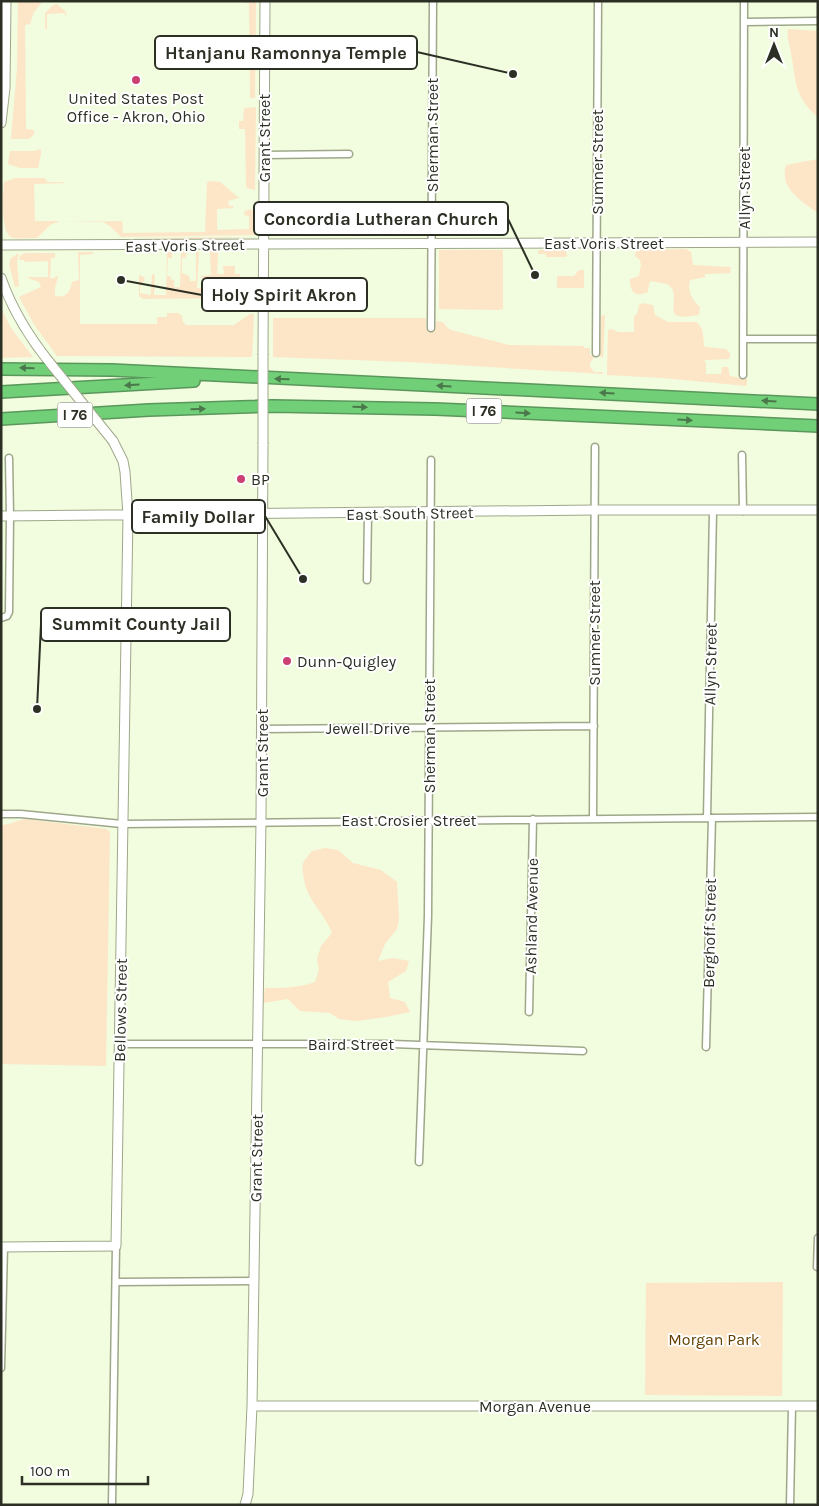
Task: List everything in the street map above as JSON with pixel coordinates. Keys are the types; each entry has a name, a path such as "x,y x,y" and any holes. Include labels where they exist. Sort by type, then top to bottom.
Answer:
{"highway":[{"path":"1,368 112,370 251,378"},
{"name":"I 76","path":"1,392 251,378 818,404"},
{"name":"I 76","path":"1,419 149,410 273,406 368,407 818,426"},
{"path":"1,427 149,410"}],"street":[{"path":"1,123 5,88 6,1"},
{"name":"Grant Street","path":"245,1505 248,1494 252,1406 261,821 265,1"},
{"name":"Sherman Street","path":"431,328 433,1"},
{"name":"Sumner Street","path":"596,353 598,1"},
{"name":"Allyn Street","path":"743,375 744,1"},
{"path":"744,22 818,22"},
{"path":"264,155 349,154"},
{"name":"East Voris Street","path":"1,245 818,242"},
{"name":"Bellows Street","path":"1,278 14,309 38,348 113,440 123,461 125,472 128,515 112,1505"},
{"path":"743,339 818,339"},
{"name":"Sumner Street","path":"593,820 595,447"},
{"path":"742,455 743,510"},
{"path":"2,618 9,612 6,516 9,458"},
{"name":"Sherman Street","path":"419,1162 428,916 430,460"},
{"name":"East South Street","path":"6,516 263,515 596,510 818,510"},
{"name":"Allyn Street","path":"709,818 713,511"},
{"path":"367,580 368,513"},
{"name":"Jewell Drive","path":"262,729 594,726"},
{"name":"East Crosier Street","path":"1,814 21,814 122,824 261,821 818,817"},
{"name":"Berghoff Street","path":"706,1048 709,818"},
{"name":"Ashland Avenue","path":"529,1012 533,819"},
{"name":"Baird Street","path":"119,1044 392,1044 583,1050"},
{"path":"817,1267 818,1238"},
{"path":"1,1368 2,1247 116,1246"},
{"path":"116,1282 253,1281"},
{"name":"Morgan Avenue","path":"252,1406 818,1406"},
{"path":"790,1505 792,1406"}],"green space":[{"path":"18,1 43,1 34,12 30,24 25,25 26,129 34,130 34,134 29,139 11,139 17,68"},
{"path":"243,1 256,1 255,98 250,98 249,3 243,3"},
{"path":"57,4 66,12 66,17 65,13 47,14 47,29 45,29 45,13 53,5"},
{"path":"788,29 818,31 818,117 804,102 797,88"},
{"path":"256,107 255,190 247,188 246,185 245,129 239,129 239,121 243,121 244,108"},
{"path":"41,149 38,168 20,168 8,164 10,151 34,151"},
{"path":"818,159 818,213 793,193 786,181 785,173 786,165"},
{"path":"15,178 44,178 48,182 65,182 34,184 35,220 33,221 60,221 50,225 37,238 13,238 6,229 3,213 4,182"},
{"path":"209,181 220,182 239,198 228,201 229,206 233,206 233,208 217,209 217,230 249,229 249,216 244,215 245,211 251,209 255,212 255,235 121,237 103,222 61,222 122,221 123,233 205,232 207,183"},
{"path":"253,237 200,239 123,238"},
{"path":"686,249 691,252 693,265 731,267 730,273 705,274 705,277 690,280 690,292 700,307 699,315 683,317 675,315 674,294 671,287 667,284 651,281 648,292 636,294 632,290 630,279 639,276 641,265 640,260 635,256 636,250"},
{"path":"439,250 503,250 503,309 439,309"},
{"path":"538,250 566,250 567,256 546,257 546,254 538,254"},
{"path":"186,251 186,258 182,258 182,273 189,276 190,281 196,281 196,252 199,252 197,288 202,288 202,276 211,275 210,251 218,251 217,274 224,274 223,266 235,266 235,274 240,274 240,280 230,282 230,293 223,293 224,298 143,299 139,296 139,275 144,277 145,280 140,285 140,293 151,295 152,274 155,275 154,295 166,295 167,252 172,252 172,258 168,258 167,276 174,280 174,287 180,287 181,252"},
{"path":"78,252 93,252 93,254 80,255 80,324 157,324 157,317 167,317 167,313 178,313 182,316 183,322 186,325 234,325 250,314 254,314 252,357 57,356 35,326 19,297 41,287 39,282 28,277 48,277 48,261 25,262 19,259 21,255 26,253 55,253 55,258 51,258 50,278 58,276 55,296 62,296 68,292 72,282 79,280"},
{"path":"19,253 17,261 19,286 15,287 9,264 11,258"},
{"path":"579,270 584,270 584,288 557,288 557,276 574,276"},
{"path":"642,303 653,305 655,315 668,322 696,322 699,324 705,347 726,349 730,353 728,359 704,360 706,363 706,374 721,374 722,367 728,367 730,376 747,379 747,386 607,375 608,330 634,332 634,316 637,314 639,305"},
{"path":"1,308 11,328 33,357 1,358"},
{"path":"605,315 603,357 594,357 590,363 590,367 594,372 603,372 603,374 408,362 273,357 273,318 426,318 426,329 436,329 436,321 444,323 451,330 509,345 584,346 584,348 590,348 590,355 600,355 601,316"},
{"path":"25,819 107,829 110,832 106,1066 1,1064 1,825"},
{"path":"325,848 338,850 353,863 381,870 397,882 399,919 397,929 385,944 378,961 393,958 409,961 406,971 388,982 390,998 405,1002 410,1012 357,1021 339,1019 330,1013 300,1011 288,999 263,1003 265,988 297,987 315,982 319,970 317,959 321,946 332,933 307,890 303,866 304,861 312,851"},
{"name":"Morgan Park","path":"783,1282 782,1396 645,1395 646,1283"}],"place":[{"name":"Htanjanu Ramonnya Temple","path":"513,74"},
{"name":"United States Post Office - Akron, Ohio","path":"136,80"},
{"name":"Concordia Lutheran Church","path":"535,275"},
{"name":"Holy Spirit Akron","path":"121,280"},
{"name":"BP","path":"241,479"},
{"name":"Family Dollar","path":"303,579"},
{"name":"Dunn-Quigley","path":"287,661"},
{"name":"Summit County Jail","path":"37,709"}]}
